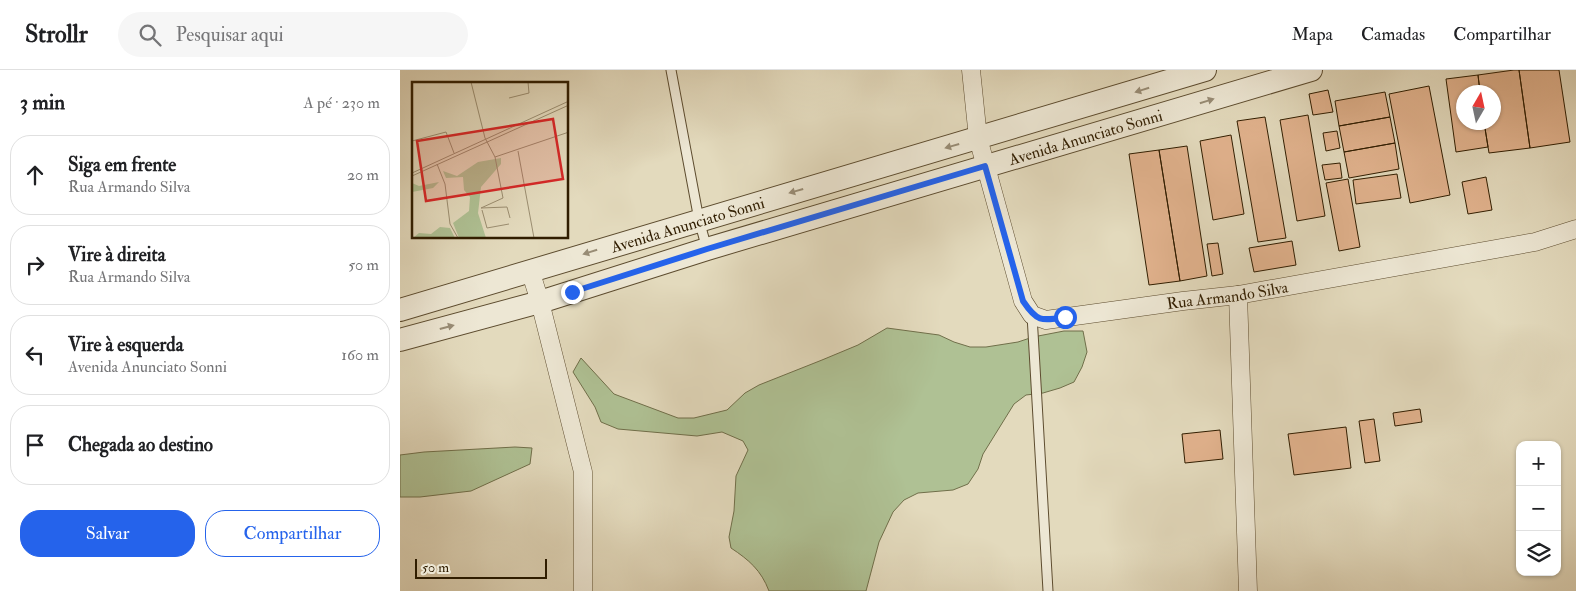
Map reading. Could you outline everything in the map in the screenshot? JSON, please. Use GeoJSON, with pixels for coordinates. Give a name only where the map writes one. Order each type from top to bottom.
{"type":"FeatureCollection","features":[{"type":"Feature","properties":{"kind":"street"},"geometry":{"type":"LineString","coordinates":[[971,70],[978,138],[1023,301],[1032,315]]}},
{"type":"Feature","properties":{"kind":"street","name":"Avenida Anunciato Sonni"},"geometry":{"type":"LineString","coordinates":[[400,310],[1205,70]]}},
{"type":"Feature","properties":{"kind":"street","name":"Avenida Anunciato Sonni"},"geometry":{"type":"LineString","coordinates":[[400,340],[540,302],[707,249],[1311,70]]}},
{"type":"Feature","properties":{"kind":"street"},"geometry":{"type":"LineString","coordinates":[[1167,82],[1178,110]]}},
{"type":"Feature","properties":{"kind":"street","name":"Rua Armando Silva"},"geometry":{"type":"LineString","coordinates":[[1032,315],[1046,320],[1238,295],[1535,242],[1576,229]]}},
{"type":"Feature","properties":{"kind":"street"},"geometry":{"type":"LineString","coordinates":[[530,270],[540,302],[583,472],[583,591]]}},
{"type":"Feature","properties":{"kind":"street"},"geometry":{"type":"LineString","coordinates":[[1238,295],[1248,591]]}},
{"type":"Feature","properties":{"kind":"lane"},"geometry":{"type":"LineString","coordinates":[[671,70],[699,220],[707,249]]}},
{"type":"Feature","properties":{"kind":"lane"},"geometry":{"type":"LineString","coordinates":[[1032,315],[1048,591]]}},
{"type":"Feature","properties":{"kind":"green space"},"geometry":{"type":"Polygon","coordinates":[[[887,328],[939,335],[970,347],[986,347],[1018,342],[1064,331],[1083,331],[1087,352],[1074,382],[1043,393],[1026,395],[1014,404],[983,454],[978,469],[968,484],[953,490],[918,493],[904,500],[893,512],[879,542],[866,591],[769,591],[754,566],[731,548],[729,537],[734,511],[736,476],[748,450],[743,441],[722,432],[697,436],[618,429],[601,422],[595,407],[573,372],[581,358],[614,394],[678,418],[694,418],[727,410],[745,393],[759,385],[858,345],[887,328]]]}},
{"type":"Feature","properties":{"kind":"green space"},"geometry":{"type":"Polygon","coordinates":[[[515,447],[532,448],[530,464],[471,491],[420,497],[400,497],[400,455],[515,447]]]}},
{"type":"Feature","properties":{"kind":"building"},"geometry":{"type":"Polygon","coordinates":[[[1519,70],[1530,148],[1489,153],[1485,130],[1501,130],[1501,85],[1479,85],[1478,75],[1519,70]]]}},
{"type":"Feature","properties":{"kind":"building"},"geometry":{"type":"Polygon","coordinates":[[[1519,70],[1559,70],[1570,142],[1530,148],[1519,70]]]}},
{"type":"Feature","properties":{"kind":"building"},"geometry":{"type":"Polygon","coordinates":[[[1478,75],[1479,85],[1456,85],[1456,130],[1485,130],[1488,147],[1456,152],[1446,79],[1478,75]]]}},
{"type":"Feature","properties":{"kind":"building"},"geometry":{"type":"Polygon","coordinates":[[[1429,86],[1450,195],[1410,203],[1389,94],[1429,86]]]}},
{"type":"Feature","properties":{"kind":"building"},"geometry":{"type":"Polygon","coordinates":[[[1328,90],[1333,112],[1313,115],[1309,94],[1328,90]]]}},
{"type":"Feature","properties":{"kind":"building"},"geometry":{"type":"Polygon","coordinates":[[[1385,92],[1390,117],[1339,126],[1335,101],[1385,92]]]}},
{"type":"Feature","properties":{"kind":"building"},"geometry":{"type":"Polygon","coordinates":[[[1308,115],[1325,216],[1297,221],[1280,120],[1308,115]]]}},
{"type":"Feature","properties":{"kind":"building"},"geometry":{"type":"Polygon","coordinates":[[[1265,117],[1286,238],[1258,242],[1237,121],[1265,117]]]}},
{"type":"Feature","properties":{"kind":"building"},"geometry":{"type":"Polygon","coordinates":[[[1390,117],[1395,143],[1344,152],[1339,126],[1390,117]]]}},
{"type":"Feature","properties":{"kind":"building"},"geometry":{"type":"Polygon","coordinates":[[[1337,131],[1340,148],[1326,151],[1323,133],[1337,131]]]}},
{"type":"Feature","properties":{"kind":"building"},"geometry":{"type":"Polygon","coordinates":[[[1231,135],[1244,214],[1213,220],[1200,141],[1231,135]]]}},
{"type":"Feature","properties":{"kind":"building"},"geometry":{"type":"Polygon","coordinates":[[[1395,143],[1399,169],[1349,178],[1344,152],[1395,143]]]}},
{"type":"Feature","properties":{"kind":"building"},"geometry":{"type":"Polygon","coordinates":[[[1187,146],[1207,276],[1180,281],[1159,150],[1187,146]]]}},
{"type":"Feature","properties":{"kind":"building"},"geometry":{"type":"Polygon","coordinates":[[[1159,150],[1180,281],[1149,285],[1129,154],[1159,150]]]}},
{"type":"Feature","properties":{"kind":"building"},"geometry":{"type":"Polygon","coordinates":[[[1340,163],[1342,178],[1325,180],[1322,165],[1340,163]]]}},
{"type":"Feature","properties":{"kind":"building"},"geometry":{"type":"Polygon","coordinates":[[[1397,174],[1401,198],[1356,204],[1353,180],[1397,174]]]}},
{"type":"Feature","properties":{"kind":"building"},"geometry":{"type":"Polygon","coordinates":[[[1486,177],[1492,210],[1468,214],[1462,182],[1486,177]]]}},
{"type":"Feature","properties":{"kind":"building"},"geometry":{"type":"Polygon","coordinates":[[[1348,179],[1360,247],[1339,251],[1326,183],[1348,179]]]}},
{"type":"Feature","properties":{"kind":"building"},"geometry":{"type":"Polygon","coordinates":[[[1292,241],[1296,265],[1254,272],[1249,248],[1292,241]]]}},
{"type":"Feature","properties":{"kind":"building"},"geometry":{"type":"Polygon","coordinates":[[[1218,243],[1223,274],[1212,276],[1207,244],[1218,243]]]}},
{"type":"Feature","properties":{"kind":"building"},"geometry":{"type":"Polygon","coordinates":[[[1420,409],[1422,422],[1395,426],[1393,413],[1420,409]]]}},
{"type":"Feature","properties":{"kind":"building"},"geometry":{"type":"Polygon","coordinates":[[[1374,419],[1380,461],[1365,463],[1359,421],[1374,419]]]}},
{"type":"Feature","properties":{"kind":"building"},"geometry":{"type":"Polygon","coordinates":[[[1346,427],[1351,468],[1294,475],[1288,434],[1346,427]]]}},
{"type":"Feature","properties":{"kind":"building"},"geometry":{"type":"Polygon","coordinates":[[[1220,430],[1223,459],[1185,463],[1182,434],[1220,430]]]}},
{"type":"Feature","properties":{"kind":"route"},"geometry":{"type":"LineString","coordinates":[[572,292],[707,249],[985,166],[1023,301],[1032,315],[1046,320],[1065,317]]}}]}
